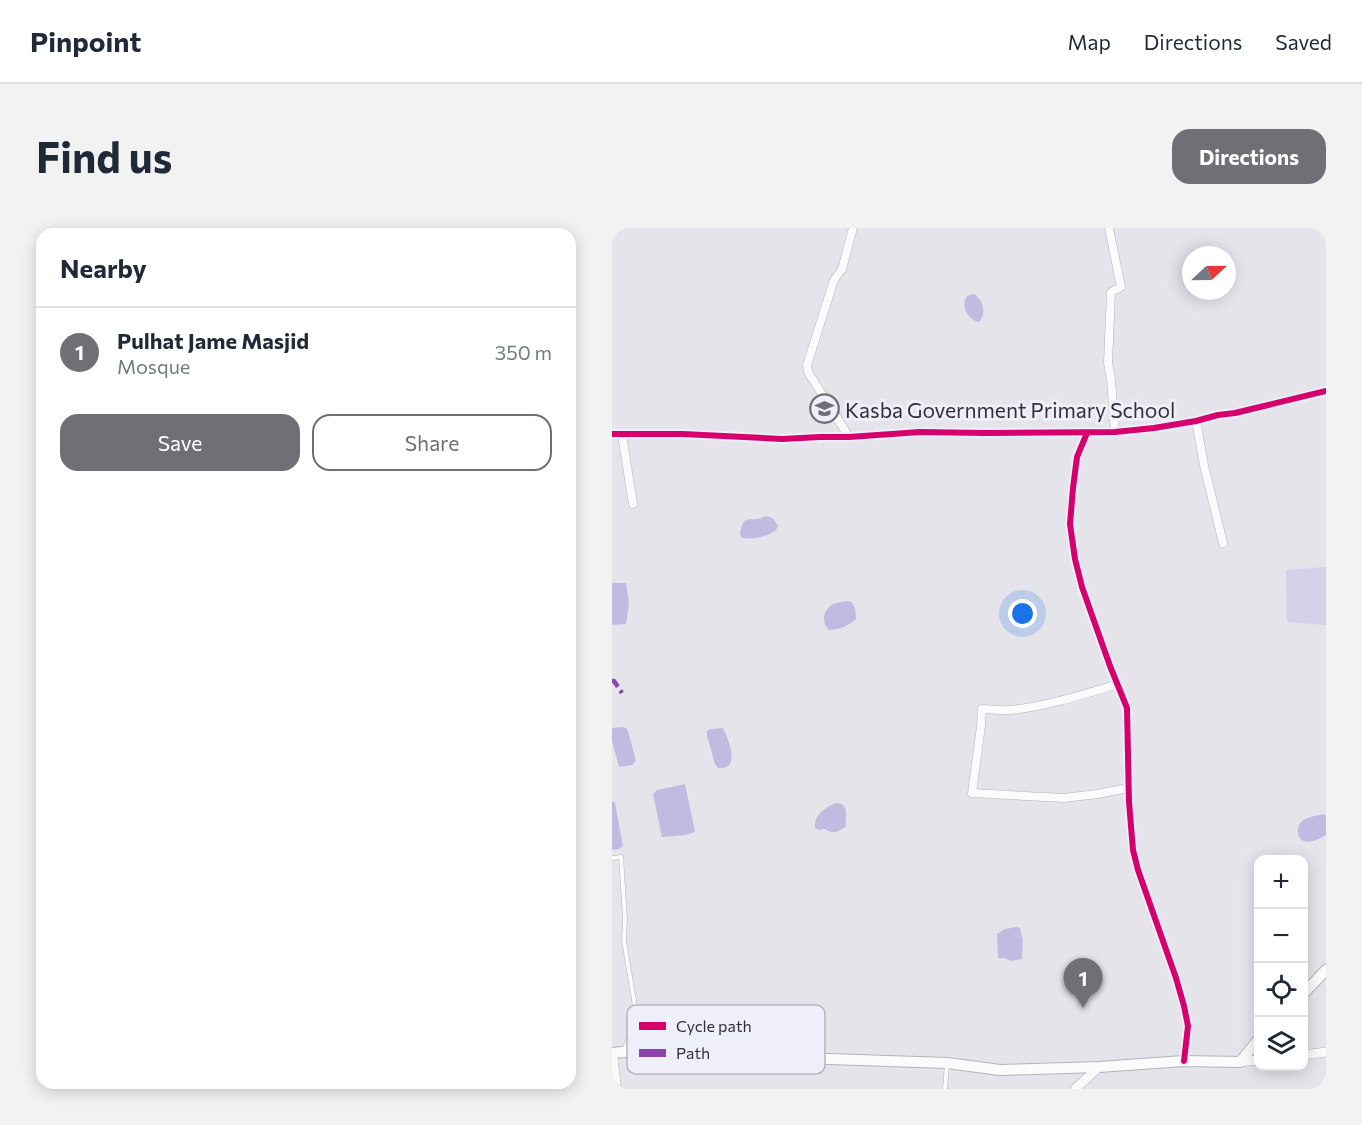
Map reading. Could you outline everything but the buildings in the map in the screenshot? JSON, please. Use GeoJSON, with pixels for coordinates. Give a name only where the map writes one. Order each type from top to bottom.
{"type":"FeatureCollection","features":[{"type":"Feature","properties":{"kind":"main road"},"geometry":{"type":"LineString","coordinates":[[1308,989],[1326,970]]}},
{"type":"Feature","properties":{"kind":"main road"},"geometry":{"type":"LineString","coordinates":[[825,1059],[947,1063],[1000,1070],[1099,1067],[1184,1061],[1240,1062],[1254,1045]]}},
{"type":"Feature","properties":{"kind":"street"},"geometry":{"type":"LineString","coordinates":[[849,437],[808,372],[807,365],[834,280],[842,269],[853,228]]}},
{"type":"Feature","properties":{"kind":"street"},"geometry":{"type":"LineString","coordinates":[[1109,228],[1121,286],[1111,292],[1108,363],[1115,432]]}},
{"type":"Feature","properties":{"kind":"street"},"geometry":{"type":"LineString","coordinates":[[612,434],[683,434],[782,440],[920,432],[1115,432],[1196,421],[1326,391]]}},
{"type":"Feature","properties":{"kind":"street"},"geometry":{"type":"LineString","coordinates":[[1196,421],[1223,543]]}},
{"type":"Feature","properties":{"kind":"street"},"geometry":{"type":"LineString","coordinates":[[1087,433],[1077,457],[1073,488],[1070,524],[1075,559],[1082,587],[1127,708],[1128,788],[1133,850],[1184,1006],[1188,1026],[1184,1061]]}},
{"type":"Feature","properties":{"kind":"street"},"geometry":{"type":"LineString","coordinates":[[622,435],[633,504]]}},
{"type":"Feature","properties":{"kind":"street"},"geometry":{"type":"LineString","coordinates":[[1118,684],[1037,705],[1009,710],[982,709],[972,793],[1064,798],[1128,788]]}},
{"type":"Feature","properties":{"kind":"street"},"geometry":{"type":"LineString","coordinates":[[616,1052],[617,1089]]}},
{"type":"Feature","properties":{"kind":"street"},"geometry":{"type":"LineString","coordinates":[[1308,1054],[1326,1052]]}},
{"type":"Feature","properties":{"kind":"street"},"geometry":{"type":"LineString","coordinates":[[1240,1062],[1254,1060]]}},
{"type":"Feature","properties":{"kind":"street"},"geometry":{"type":"LineString","coordinates":[[1075,1089],[1099,1067]]}},
{"type":"Feature","properties":{"kind":"lane"},"geometry":{"type":"LineString","coordinates":[[612,858],[621,857],[625,918],[624,941],[635,1005]]}},
{"type":"Feature","properties":{"kind":"lane"},"geometry":{"type":"LineString","coordinates":[[616,1052],[627,1034]]}},
{"type":"Feature","properties":{"kind":"lane"},"geometry":{"type":"LineString","coordinates":[[945,1089],[947,1063]]}},
{"type":"Feature","properties":{"kind":"shaded area"},"geometry":{"type":"Polygon","coordinates":[[[974,294],[983,307],[983,315],[979,322],[969,316],[964,304],[967,296],[974,294]]]}},
{"type":"Feature","properties":{"kind":"shaded area"},"geometry":{"type":"Polygon","coordinates":[[[766,516],[775,521],[778,526],[776,530],[760,537],[742,538],[740,534],[746,520],[766,516]]]}},
{"type":"Feature","properties":{"kind":"shaded area"},"geometry":{"type":"Polygon","coordinates":[[[1326,567],[1326,625],[1287,622],[1286,570],[1326,567]]]}},
{"type":"Feature","properties":{"kind":"shaded area"},"geometry":{"type":"Polygon","coordinates":[[[612,583],[626,583],[629,603],[626,624],[612,625],[612,583]]]}},
{"type":"Feature","properties":{"kind":"shaded area"},"geometry":{"type":"Polygon","coordinates":[[[852,602],[855,608],[856,619],[843,627],[829,630],[824,620],[827,609],[833,604],[852,602]]]}},
{"type":"Feature","properties":{"kind":"shaded area"},"geometry":{"type":"Polygon","coordinates":[[[622,727],[628,731],[636,761],[632,765],[619,767],[612,741],[612,728],[622,727]]]}},
{"type":"Feature","properties":{"kind":"shaded area"},"geometry":{"type":"Polygon","coordinates":[[[723,728],[732,758],[727,767],[718,768],[707,731],[723,728]]]}},
{"type":"Feature","properties":{"kind":"shaded area"},"geometry":{"type":"Polygon","coordinates":[[[685,784],[695,832],[662,837],[653,794],[657,790],[685,784]]]}},
{"type":"Feature","properties":{"kind":"shaded area"},"geometry":{"type":"Polygon","coordinates":[[[612,801],[615,803],[623,846],[612,850],[612,801]]]}},
{"type":"Feature","properties":{"kind":"shaded area"},"geometry":{"type":"Polygon","coordinates":[[[835,803],[845,807],[846,826],[835,832],[815,828],[818,816],[835,803]]]}},
{"type":"Feature","properties":{"kind":"shaded area"},"geometry":{"type":"Polygon","coordinates":[[[1326,815],[1326,835],[1306,842],[1299,838],[1298,827],[1302,821],[1326,815]]]}},
{"type":"Feature","properties":{"kind":"shaded area"},"geometry":{"type":"Polygon","coordinates":[[[1020,928],[1023,940],[1022,959],[1011,961],[998,958],[997,934],[1005,929],[1020,928]]]}},
{"type":"Feature","properties":{"kind":"marked path"},"geometry":{"type":"LineString","coordinates":[[612,681],[622,693]]}},
{"type":"Feature","properties":{"kind":"cycle path"},"geometry":{"type":"LineString","coordinates":[[612,434],[683,434],[782,439],[920,432],[1115,432],[1196,421],[1326,391]]}},
{"type":"Feature","properties":{"kind":"cycle path"},"geometry":{"type":"LineString","coordinates":[[1087,433],[1077,457],[1073,488],[1070,524],[1075,559],[1082,587],[1127,708],[1129,802],[1133,850],[1184,1006],[1188,1026],[1184,1061]]}},
{"type":"Feature","properties":{"kind":"place","name":"Kasba Government Primary School"},"geometry":{"type":"Point","coordinates":[824,409]}},
{"type":"Feature","properties":{"kind":"place","name":"Pulhat Jame Masjid"},"geometry":{"type":"Point","coordinates":[1083,1008]}}]}
